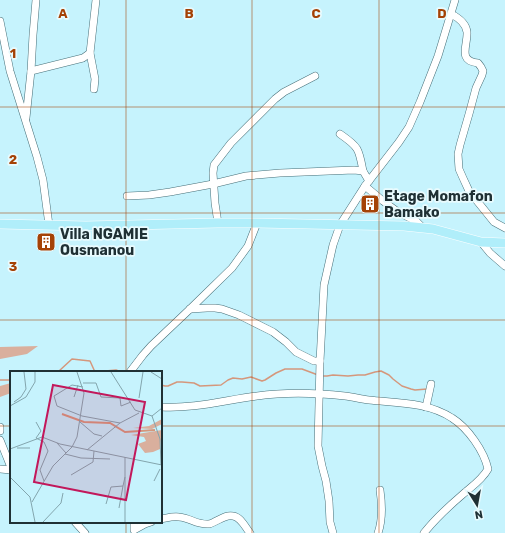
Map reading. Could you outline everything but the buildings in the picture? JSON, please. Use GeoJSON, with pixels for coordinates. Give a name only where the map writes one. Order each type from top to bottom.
{"type":"FeatureCollection","features":[{"type":"Feature","properties":{"kind":"main road"},"geometry":{"type":"LineString","coordinates":[[0,224],[93,226],[257,223],[423,228],[481,242],[505,243]]}},
{"type":"Feature","properties":{"kind":"street"},"geometry":{"type":"LineString","coordinates":[[26,120],[36,0]]}},
{"type":"Feature","properties":{"kind":"street"},"geometry":{"type":"LineString","coordinates":[[94,89],[90,53],[96,0]]}},
{"type":"Feature","properties":{"kind":"street"},"geometry":{"type":"LineString","coordinates":[[333,533],[330,522],[326,481],[318,446],[324,281],[333,245],[340,225],[367,183],[400,142],[409,127],[438,56],[455,0]]}},
{"type":"Feature","properties":{"kind":"street"},"geometry":{"type":"LineString","coordinates":[[451,14],[461,20],[465,26],[467,32],[465,51],[468,60],[478,63],[482,71],[458,154],[459,168],[469,191],[494,222],[505,228]]}},
{"type":"Feature","properties":{"kind":"street"},"geometry":{"type":"LineString","coordinates":[[0,21],[10,70],[43,180],[49,225]]}},
{"type":"Feature","properties":{"kind":"street"},"geometry":{"type":"LineString","coordinates":[[31,71],[83,58],[90,53]]}},
{"type":"Feature","properties":{"kind":"street"},"geometry":{"type":"LineString","coordinates":[[218,223],[212,173],[214,165],[231,143],[275,99],[284,92],[315,76]]}},
{"type":"Feature","properties":{"kind":"street"},"geometry":{"type":"LineString","coordinates":[[340,134],[351,141],[358,150],[367,183],[383,201],[398,212],[416,221],[423,228]]}},
{"type":"Feature","properties":{"kind":"street"},"geometry":{"type":"LineString","coordinates":[[127,196],[170,192],[260,175],[354,170],[363,171]]}},
{"type":"Feature","properties":{"kind":"street"},"geometry":{"type":"LineString","coordinates":[[131,371],[151,346],[232,268],[248,246],[257,223]]}},
{"type":"Feature","properties":{"kind":"street"},"geometry":{"type":"LineString","coordinates":[[481,242],[490,253],[505,266]]}},
{"type":"Feature","properties":{"kind":"street"},"geometry":{"type":"LineString","coordinates":[[190,309],[216,308],[239,315],[273,332],[296,352],[314,361],[320,362]]}},
{"type":"Feature","properties":{"kind":"street"},"geometry":{"type":"LineString","coordinates":[[426,407],[431,384]]}},
{"type":"Feature","properties":{"kind":"street"},"geometry":{"type":"LineString","coordinates":[[162,407],[190,407],[258,396],[320,394],[414,404],[445,414],[461,424],[477,444],[486,460],[488,469],[477,483],[432,523],[424,533]]}},
{"type":"Feature","properties":{"kind":"street"},"geometry":{"type":"LineString","coordinates":[[0,440],[10,465]]}},
{"type":"Feature","properties":{"kind":"street"},"geometry":{"type":"LineString","coordinates":[[0,469],[10,470]]}},
{"type":"Feature","properties":{"kind":"street"},"geometry":{"type":"LineString","coordinates":[[378,533],[382,516],[380,490]]}},
{"type":"Feature","properties":{"kind":"street"},"geometry":{"type":"LineString","coordinates":[[162,519],[179,516],[193,522],[205,524],[215,522],[227,516],[233,516],[240,519],[250,533]]}},
{"type":"Feature","properties":{"kind":"street"},"geometry":{"type":"LineString","coordinates":[[77,523],[85,533]]}},
{"type":"Feature","properties":{"kind":"street"},"geometry":{"type":"LineString","coordinates":[[134,523],[134,530],[148,523]]}},
{"type":"Feature","properties":{"kind":"shaded area"},"geometry":{"type":"Polygon","coordinates":[[[38,346],[27,354],[0,359],[0,347],[38,346]]]}},
{"type":"Feature","properties":{"kind":"shaded area"},"geometry":{"type":"Polygon","coordinates":[[[10,383],[10,393],[0,397],[0,386],[10,383]]]}},
{"type":"Feature","properties":{"kind":"waterway"},"geometry":{"type":"LineString","coordinates":[[59,371],[72,359],[90,361],[95,371]]}},
{"type":"Feature","properties":{"kind":"waterway"},"geometry":{"type":"LineString","coordinates":[[162,385],[168,386],[177,382],[194,383],[200,386],[221,385],[233,378],[242,379],[251,377],[262,381],[285,369],[302,369],[318,375]]}},
{"type":"Feature","properties":{"kind":"waterway"},"geometry":{"type":"LineString","coordinates":[[106,371],[118,371]]}},
{"type":"Feature","properties":{"kind":"waterway"},"geometry":{"type":"LineString","coordinates":[[321,376],[365,375],[381,371],[389,375],[402,386],[415,390],[427,389]]}},
{"type":"Feature","properties":{"kind":"waterway"},"geometry":{"type":"LineString","coordinates":[[0,380],[10,380]]}},
{"type":"Feature","properties":{"kind":"place","name":"Etage Momafon Bamako"},"geometry":{"type":"Point","coordinates":[370,204]}},
{"type":"Feature","properties":{"kind":"place","name":"Villa NGAMIE Ousmanou"},"geometry":{"type":"Point","coordinates":[46,242]}}]}
